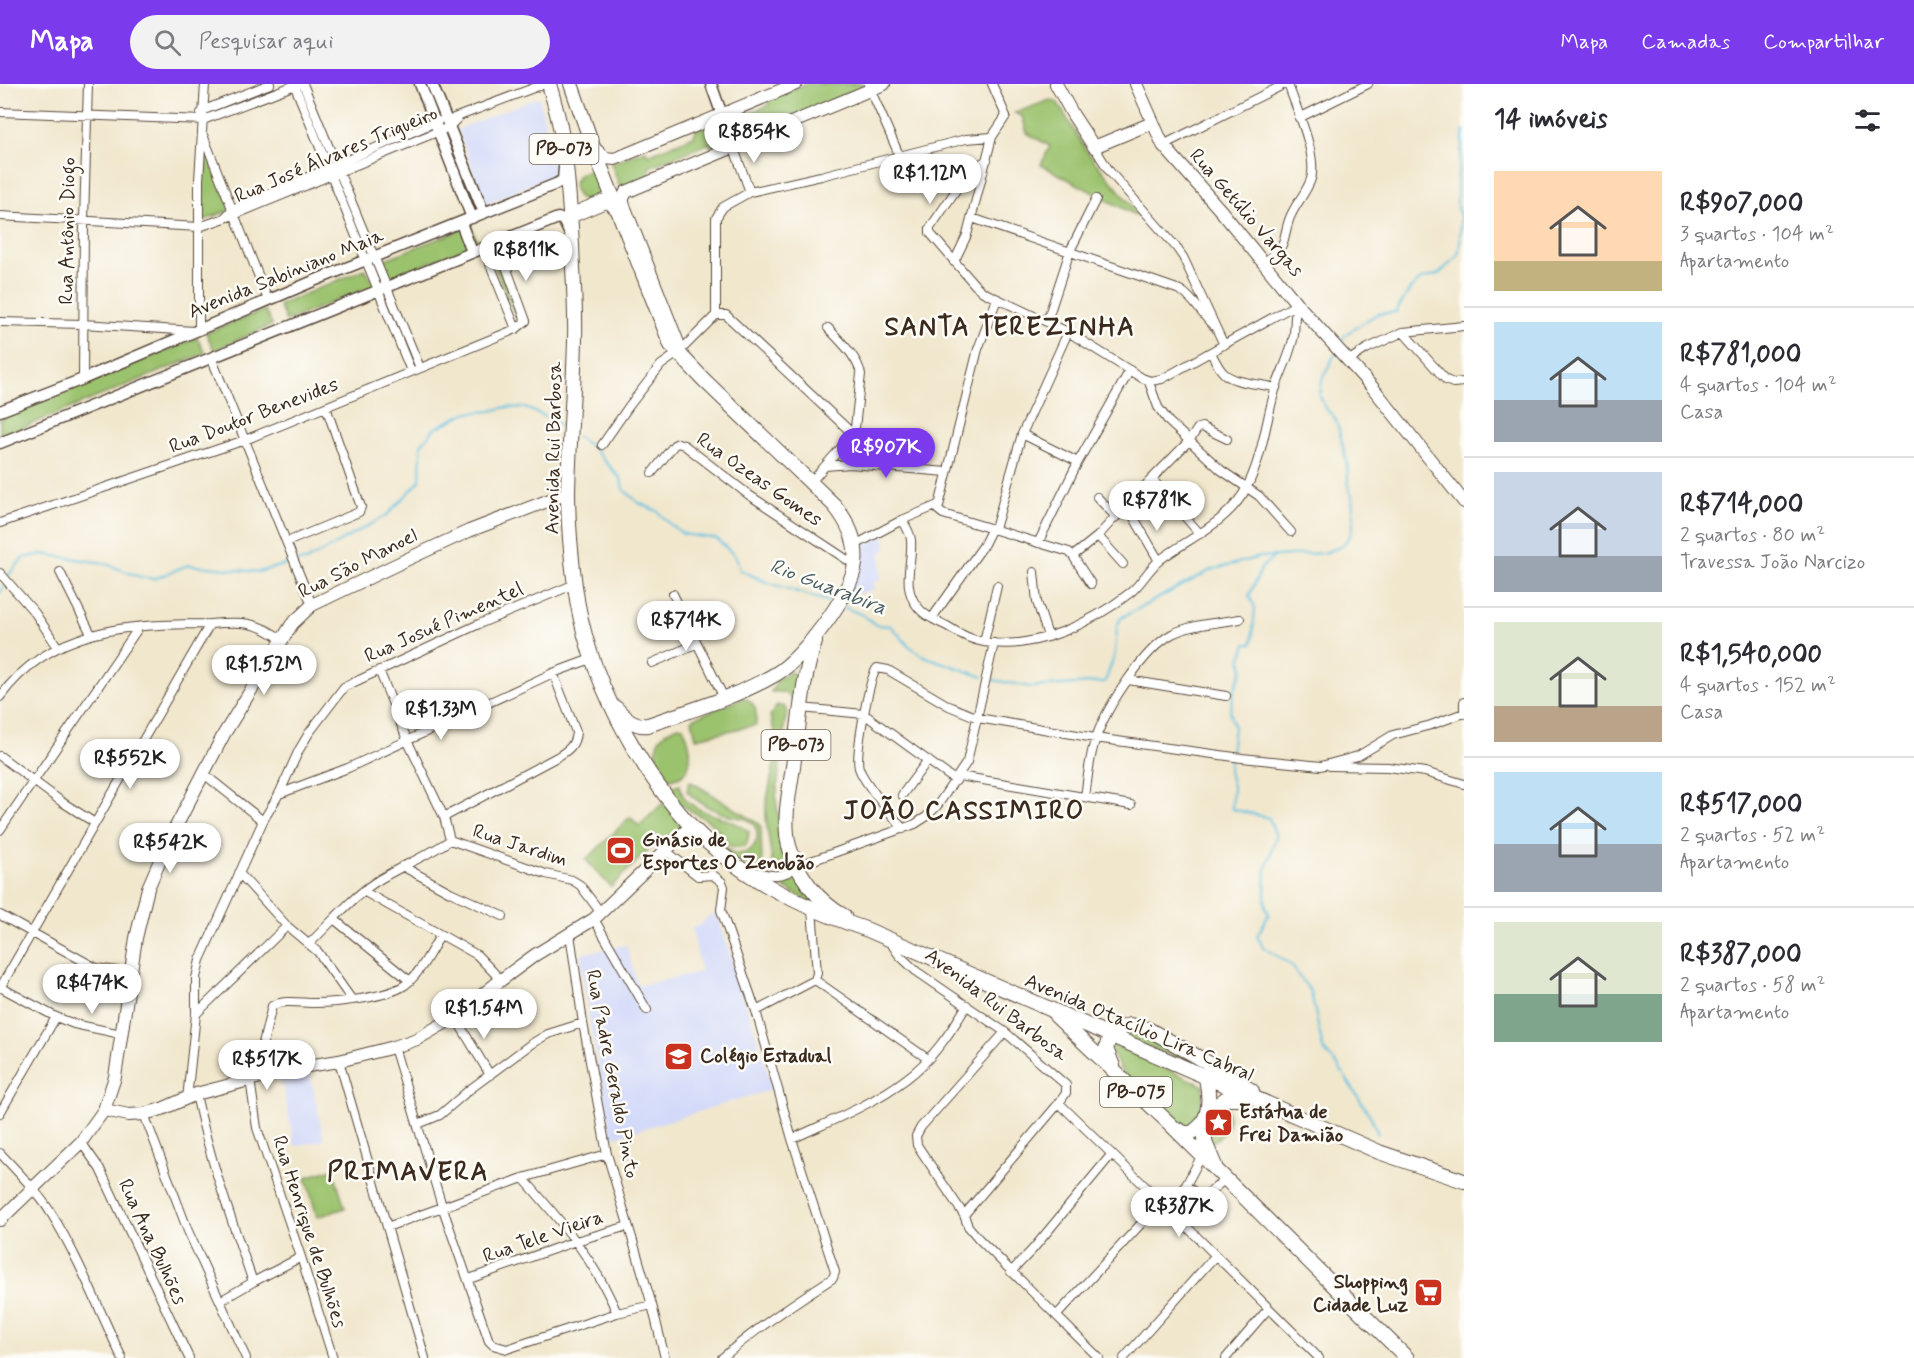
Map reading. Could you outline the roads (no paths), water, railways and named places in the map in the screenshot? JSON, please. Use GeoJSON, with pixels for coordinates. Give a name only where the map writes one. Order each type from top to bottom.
{"type":"FeatureCollection","features":[{"type":"Feature","properties":{"kind":"main road"},"geometry":{"type":"LineString","coordinates":[[550,84],[556,88],[568,84]]}},
{"type":"Feature","properties":{"kind":"main road","name":"PB-073"},"geometry":{"type":"LineString","coordinates":[[550,84],[562,136],[570,216]]}},
{"type":"Feature","properties":{"kind":"main road","name":"PB-073"},"geometry":{"type":"LineString","coordinates":[[568,84],[617,209]]}},
{"type":"Feature","properties":{"kind":"main road"},"geometry":{"type":"LineString","coordinates":[[593,147],[605,158],[615,159],[796,84]]}},
{"type":"Feature","properties":{"kind":"main road"},"geometry":{"type":"LineString","coordinates":[[678,353],[678,343],[623,203],[623,196],[628,190],[869,87],[884,84]]}},
{"type":"Feature","properties":{"kind":"main road"},"geometry":{"type":"LineString","coordinates":[[1056,84],[1094,147],[1152,123]]}},
{"type":"Feature","properties":{"kind":"main road","name":"Rua Getúlio Vargas"},"geometry":{"type":"LineString","coordinates":[[1136,84],[1163,146],[1404,425],[1464,502]]}},
{"type":"Feature","properties":{"kind":"main road"},"geometry":{"type":"LineString","coordinates":[[570,216],[605,201],[617,209],[671,345],[678,353]]}},
{"type":"Feature","properties":{"kind":"main road","name":"Avenida Rui Barbosa"},"geometry":{"type":"LineString","coordinates":[[570,216],[575,337],[573,423],[568,493],[575,584],[591,659],[609,700],[646,770],[690,827],[738,867],[776,892],[812,909]]}},
{"type":"Feature","properties":{"kind":"main road","name":"PB-073"},"geometry":{"type":"LineString","coordinates":[[678,353],[841,514],[851,531],[855,545],[855,565],[812,651],[806,674],[788,803],[789,846],[797,866]]}},
{"type":"Feature","properties":{"kind":"main road","name":"Rua São Manoel"},"geometry":{"type":"LineString","coordinates":[[0,1220],[81,1142],[104,1110],[115,1077],[136,938],[148,888],[168,842],[204,774],[245,699],[292,624],[312,606],[469,531],[568,493]]}},
{"type":"Feature","properties":{"kind":"main road"},"geometry":{"type":"LineString","coordinates":[[609,700],[627,719],[642,726],[724,698],[776,674],[790,663],[826,621]]}},
{"type":"Feature","properties":{"kind":"main road"},"geometry":{"type":"LineString","coordinates":[[790,663],[806,674]]}},
{"type":"Feature","properties":{"kind":"main road"},"geometry":{"type":"LineString","coordinates":[[104,1110],[129,1115],[144,1114],[192,1096],[254,1078],[339,1061],[417,1039],[455,1017],[501,980],[597,916],[690,827]]}},
{"type":"Feature","properties":{"kind":"main road","name":"Avenida Otacílio Lira Cabral"},"geometry":{"type":"LineString","coordinates":[[797,866],[810,886],[826,903],[839,914],[868,930]]}},
{"type":"Feature","properties":{"kind":"main road","name":"Avenida Otacílio Lira Cabral"},"geometry":{"type":"LineString","coordinates":[[812,909],[868,930],[1380,1152],[1464,1181]]}},
{"type":"Feature","properties":{"kind":"main road","name":"PB-075"},"geometry":{"type":"LineString","coordinates":[[1050,1010],[1407,1358]]}},
{"type":"Feature","properties":{"kind":"main road"},"geometry":{"type":"LineString","coordinates":[[1118,1075],[1106,1049],[1110,1035],[1115,1030],[1130,1025],[1148,1029],[1221,1070],[1273,1107]]}},
{"type":"Feature","properties":{"kind":"main road"},"geometry":{"type":"LineString","coordinates":[[1206,1078],[1208,1095],[1204,1142],[1222,1178]]}},
{"type":"Feature","properties":{"kind":"main road"},"geometry":{"type":"LineString","coordinates":[[1169,1124],[1180,1131],[1191,1133],[1200,1127],[1206,1114],[1222,1100],[1232,1098],[1273,1107]]}},
{"type":"Feature","properties":{"kind":"street","name":"Rua Antônio Diogo"},"geometry":{"type":"LineString","coordinates":[[83,379],[88,84]]}},
{"type":"Feature","properties":{"kind":"street"},"geometry":{"type":"LineString","coordinates":[[205,84],[204,110],[199,120],[202,132],[268,300]]}},
{"type":"Feature","properties":{"kind":"street"},"geometry":{"type":"LineString","coordinates":[[204,110],[270,84]]}},
{"type":"Feature","properties":{"kind":"street"},"geometry":{"type":"LineString","coordinates":[[0,112],[199,120],[297,84],[415,369]]}},
{"type":"Feature","properties":{"kind":"street"},"geometry":{"type":"LineString","coordinates":[[420,84],[484,213]]}},
{"type":"Feature","properties":{"kind":"street"},"geometry":{"type":"LineString","coordinates":[[432,84],[442,125],[472,218]]}},
{"type":"Feature","properties":{"kind":"street","name":"Rua José Álvares Trigueiro"},"geometry":{"type":"LineString","coordinates":[[199,227],[544,84]]}},
{"type":"Feature","properties":{"kind":"street"},"geometry":{"type":"LineString","coordinates":[[711,84],[750,192]]}},
{"type":"Feature","properties":{"kind":"street"},"geometry":{"type":"LineString","coordinates":[[954,262],[964,243],[972,218],[992,137],[1006,116],[992,84]]}},
{"type":"Feature","properties":{"kind":"street"},"geometry":{"type":"LineString","coordinates":[[1163,146],[1287,84],[1310,153],[1312,174],[1289,220],[1283,246],[1264,262]]}},
{"type":"Feature","properties":{"kind":"street"},"geometry":{"type":"LineString","coordinates":[[1299,118],[1368,84]]}},
{"type":"Feature","properties":{"kind":"street"},"geometry":{"type":"LineString","coordinates":[[869,87],[900,157]]}},
{"type":"Feature","properties":{"kind":"street"},"geometry":{"type":"LineString","coordinates":[[0,322],[197,330],[202,132]]}},
{"type":"Feature","properties":{"kind":"street"},"geometry":{"type":"LineString","coordinates":[[716,315],[716,218],[723,207],[750,192],[966,139],[992,137]]}},
{"type":"Feature","properties":{"kind":"street"},"geometry":{"type":"LineString","coordinates":[[1094,147],[1110,171],[1176,247],[1224,345]]}},
{"type":"Feature","properties":{"kind":"street","name":"Avenida Sabiniano Maia"},"geometry":{"type":"LineString","coordinates":[[0,411],[83,379],[369,259],[519,201],[563,180],[564,156]]}},
{"type":"Feature","properties":{"kind":"street"},"geometry":{"type":"LineString","coordinates":[[987,160],[969,171],[930,228],[930,232],[954,262],[988,296],[1068,332],[1150,381],[1162,379],[1298,304]]}},
{"type":"Feature","properties":{"kind":"street"},"geometry":{"type":"LineString","coordinates":[[1047,321],[1071,251],[1096,199]]}},
{"type":"Feature","properties":{"kind":"street"},"geometry":{"type":"LineString","coordinates":[[0,216],[199,227]]}},
{"type":"Feature","properties":{"kind":"street"},"geometry":{"type":"LineString","coordinates":[[0,443],[558,218],[563,220],[571,235]]}},
{"type":"Feature","properties":{"kind":"street"},"geometry":{"type":"LineString","coordinates":[[972,218],[1180,290],[1215,327]]}},
{"type":"Feature","properties":{"kind":"street"},"geometry":{"type":"LineString","coordinates":[[461,223],[478,250],[516,329],[526,321],[497,242]]}},
{"type":"Feature","properties":{"kind":"street"},"geometry":{"type":"LineString","coordinates":[[938,508],[978,349],[997,299]]}},
{"type":"Feature","properties":{"kind":"street"},"geometry":{"type":"LineString","coordinates":[[902,520],[911,541],[908,569],[911,596],[917,607],[932,618],[960,634],[994,643],[1010,643],[1048,636],[1070,629],[1114,604],[1139,585],[1159,561],[1224,516],[1247,487],[1294,334],[1294,316],[1298,304]]}},
{"type":"Feature","properties":{"kind":"street"},"geometry":{"type":"LineString","coordinates":[[602,445],[661,365],[678,353],[716,315],[721,313],[726,315],[853,434]]}},
{"type":"Feature","properties":{"kind":"street"},"geometry":{"type":"LineString","coordinates":[[1346,359],[1403,332],[1464,326]]}},
{"type":"Feature","properties":{"kind":"street"},"geometry":{"type":"LineString","coordinates":[[828,328],[859,366],[861,374],[850,464]]}},
{"type":"Feature","properties":{"kind":"street","name":"Rua Doutor Benevides"},"geometry":{"type":"LineString","coordinates":[[0,523],[245,440],[516,329]]}},
{"type":"Feature","properties":{"kind":"street"},"geometry":{"type":"LineString","coordinates":[[932,618],[993,528],[1022,434],[1068,332]]}},
{"type":"Feature","properties":{"kind":"street"},"geometry":{"type":"LineString","coordinates":[[1403,332],[1446,380],[1456,383],[1464,382]]}},
{"type":"Feature","properties":{"kind":"street"},"geometry":{"type":"LineString","coordinates":[[1211,353],[1220,370],[1227,376],[1276,388]]}},
{"type":"Feature","properties":{"kind":"street"},"geometry":{"type":"LineString","coordinates":[[211,357],[312,606]]}},
{"type":"Feature","properties":{"kind":"street"},"geometry":{"type":"LineString","coordinates":[[1038,543],[1078,462],[1130,370]]}},
{"type":"Feature","properties":{"kind":"street"},"geometry":{"type":"LineString","coordinates":[[1150,381],[1158,407],[1168,422],[1221,470],[1259,496],[1291,532]]}},
{"type":"Feature","properties":{"kind":"street"},"geometry":{"type":"LineString","coordinates":[[287,542],[359,512],[360,503],[326,407]]}},
{"type":"Feature","properties":{"kind":"street"},"geometry":{"type":"LineString","coordinates":[[1073,556],[1098,536],[1189,441],[1198,428],[1202,426],[1227,439]]}},
{"type":"Feature","properties":{"kind":"street"},"geometry":{"type":"LineString","coordinates":[[811,482],[853,434]]}},
{"type":"Feature","properties":{"kind":"street"},"geometry":{"type":"LineString","coordinates":[[1022,434],[1078,462]]}},
{"type":"Feature","properties":{"kind":"street","name":"Rua Ozeas Gomes"},"geometry":{"type":"LineString","coordinates":[[652,472],[674,445],[678,443],[684,445],[749,495],[855,565]]}},
{"type":"Feature","properties":{"kind":"street"},"geometry":{"type":"LineString","coordinates":[[825,466],[850,464],[947,472]]}},
{"type":"Feature","properties":{"kind":"street"},"geometry":{"type":"LineString","coordinates":[[1152,479],[1200,534]]}},
{"type":"Feature","properties":{"kind":"street"},"geometry":{"type":"LineString","coordinates":[[1097,497],[1116,517]]}},
{"type":"Feature","properties":{"kind":"street"},"geometry":{"type":"LineString","coordinates":[[938,508],[943,514],[1063,549],[1073,556],[1091,584]]}},
{"type":"Feature","properties":{"kind":"street"},"geometry":{"type":"LineString","coordinates":[[855,545],[902,520],[938,508]]}},
{"type":"Feature","properties":{"kind":"street"},"geometry":{"type":"LineString","coordinates":[[1133,516],[1159,561]]}},
{"type":"Feature","properties":{"kind":"street"},"geometry":{"type":"LineString","coordinates":[[1098,536],[1123,564]]}},
{"type":"Feature","properties":{"kind":"street"},"geometry":{"type":"LineString","coordinates":[[60,572],[91,634]]}},
{"type":"Feature","properties":{"kind":"street"},"geometry":{"type":"LineString","coordinates":[[1034,572],[1037,602],[1048,636]]}},
{"type":"Feature","properties":{"kind":"street"},"geometry":{"type":"LineString","coordinates":[[0,573],[35,613],[57,646]]}},
{"type":"Feature","properties":{"kind":"street","name":"Rua Josué Pimentel"},"geometry":{"type":"LineString","coordinates":[[253,1281],[212,1163],[192,1096],[196,978],[200,960],[262,821],[279,794],[299,750],[344,687],[575,584]]}},
{"type":"Feature","properties":{"kind":"street"},"geometry":{"type":"LineString","coordinates":[[984,642],[997,586]]}},
{"type":"Feature","properties":{"kind":"street"},"geometry":{"type":"LineString","coordinates":[[673,594],[724,698]]}},
{"type":"Feature","properties":{"kind":"street"},"geometry":{"type":"LineString","coordinates":[[1085,797],[1095,738],[1128,680],[1149,651],[1172,634],[1195,627],[1240,619]]}},
{"type":"Feature","properties":{"kind":"street"},"geometry":{"type":"LineString","coordinates":[[0,697],[16,678],[57,646],[91,634],[139,627],[224,622],[256,624],[282,640]]}},
{"type":"Feature","properties":{"kind":"street"},"geometry":{"type":"LineString","coordinates":[[121,1034],[89,1028],[56,1017],[0,988],[210,624]]}},
{"type":"Feature","properties":{"kind":"street"},"geometry":{"type":"LineString","coordinates":[[0,830],[32,780],[139,627]]}},
{"type":"Feature","properties":{"kind":"street"},"geometry":{"type":"LineString","coordinates":[[738,867],[784,875],[797,866],[903,829],[926,818],[938,806],[967,762],[994,643]]}},
{"type":"Feature","properties":{"kind":"street"},"geometry":{"type":"LineString","coordinates":[[652,663],[696,644]]}},
{"type":"Feature","properties":{"kind":"street"},"geometry":{"type":"LineString","coordinates":[[279,794],[348,768],[553,673],[591,659]]}},
{"type":"Feature","properties":{"kind":"street"},"geometry":{"type":"LineString","coordinates":[[903,829],[860,770],[858,760],[864,714],[874,671],[877,668],[888,670],[949,706],[978,718],[1095,738],[1221,754],[1321,766],[1388,767],[1425,772],[1464,784]]}},
{"type":"Feature","properties":{"kind":"street"},"geometry":{"type":"LineString","coordinates":[[310,943],[363,891],[402,866],[450,840],[444,817],[408,742],[379,670]]}},
{"type":"Feature","properties":{"kind":"street"},"geometry":{"type":"LineString","coordinates":[[444,817],[557,757],[575,742],[576,732],[553,673]]}},
{"type":"Feature","properties":{"kind":"street"},"geometry":{"type":"LineString","coordinates":[[1128,680],[1226,696]]}},
{"type":"Feature","properties":{"kind":"street"},"geometry":{"type":"LineString","coordinates":[[1321,766],[1358,756],[1392,735],[1464,714],[1464,702]]}},
{"type":"Feature","properties":{"kind":"street"},"geometry":{"type":"LineString","coordinates":[[801,708],[864,714],[957,778],[1131,805]]}},
{"type":"Feature","properties":{"kind":"street"},"geometry":{"type":"LineString","coordinates":[[0,756],[95,823]]}},
{"type":"Feature","properties":{"kind":"street"},"geometry":{"type":"LineString","coordinates":[[902,795],[928,760]]}},
{"type":"Feature","properties":{"kind":"street"},"geometry":{"type":"LineString","coordinates":[[204,774],[262,821]]}},
{"type":"Feature","properties":{"kind":"street","name":"Rua Jardim"},"geometry":{"type":"LineString","coordinates":[[450,840],[546,874],[572,880],[580,885],[647,1010]]}},
{"type":"Feature","properties":{"kind":"street"},"geometry":{"type":"LineString","coordinates":[[666,850],[698,876],[713,875],[722,882],[724,887],[721,910],[756,1011],[792,1139],[835,1275],[742,1341],[722,1358]]}},
{"type":"Feature","properties":{"kind":"street"},"geometry":{"type":"LineString","coordinates":[[402,866],[450,892],[503,916]]}},
{"type":"Feature","properties":{"kind":"street"},"geometry":{"type":"LineString","coordinates":[[239,873],[287,926],[310,943],[336,976],[351,1000],[404,986],[423,964],[440,936]]}},
{"type":"Feature","properties":{"kind":"street"},"geometry":{"type":"LineString","coordinates":[[363,891],[477,955],[501,980]]}},
{"type":"Feature","properties":{"kind":"street"},"geometry":{"type":"LineString","coordinates":[[756,1011],[815,980],[817,973],[812,909]]}},
{"type":"Feature","properties":{"kind":"street"},"geometry":{"type":"LineString","coordinates":[[0,915],[96,968],[131,973]]}},
{"type":"Feature","properties":{"kind":"street"},"geometry":{"type":"LineString","coordinates":[[334,920],[410,981]]}},
{"type":"Feature","properties":{"kind":"street"},"geometry":{"type":"LineString","coordinates":[[196,1014],[287,926]]}},
{"type":"Feature","properties":{"kind":"street","name":"Rua Padre Geraldo Pinto"},"geometry":{"type":"LineString","coordinates":[[570,934],[583,1023],[607,1154],[652,1305],[665,1358]]}},
{"type":"Feature","properties":{"kind":"street","name":"Avenida Rui Barbosa"},"geometry":{"type":"LineString","coordinates":[[889,939],[899,955],[916,971],[1005,1032],[1064,1082],[1066,1093],[1059,1103]]}},
{"type":"Feature","properties":{"kind":"street"},"geometry":{"type":"LineString","coordinates":[[815,980],[928,1059]]}},
{"type":"Feature","properties":{"kind":"street","name":"Rua Henrique de Bulhões"},"geometry":{"type":"LineString","coordinates":[[333,1358],[257,1128],[254,1078],[272,1006],[282,1002],[337,1003],[351,1000]]}},
{"type":"Feature","properties":{"kind":"street"},"geometry":{"type":"LineString","coordinates":[[792,1139],[880,1097],[907,1079],[928,1059],[958,1021],[967,1005]]}},
{"type":"Feature","properties":{"kind":"street"},"geometry":{"type":"LineString","coordinates":[[0,1113],[56,1017]]}},
{"type":"Feature","properties":{"kind":"street"},"geometry":{"type":"LineString","coordinates":[[455,1017],[490,1075]]}},
{"type":"Feature","properties":{"kind":"street"},"geometry":{"type":"LineString","coordinates":[[418,1124],[440,1115],[531,1044],[548,1034],[583,1023]]}},
{"type":"Feature","properties":{"kind":"street"},"geometry":{"type":"LineString","coordinates":[[1005,1032],[921,1127],[916,1136],[916,1145],[964,1215],[968,1226],[1011,1272],[1100,1358]]}},
{"type":"Feature","properties":{"kind":"street"},"geometry":{"type":"LineString","coordinates":[[394,1047],[442,1206],[489,1341],[500,1348],[507,1349],[617,1313],[652,1305]]}},
{"type":"Feature","properties":{"kind":"street"},"geometry":{"type":"LineString","coordinates":[[339,1061],[425,1358]]}},
{"type":"Feature","properties":{"kind":"street"},"geometry":{"type":"LineString","coordinates":[[964,1215],[1059,1103],[1319,1358]]}},
{"type":"Feature","properties":{"kind":"street"},"geometry":{"type":"LineString","coordinates":[[144,1114],[188,1231],[246,1358]]}},
{"type":"Feature","properties":{"kind":"street","name":"Rua Ana Bulhões"},"geometry":{"type":"LineString","coordinates":[[81,1142],[100,1169],[189,1358]]}},
{"type":"Feature","properties":{"kind":"street"},"geometry":{"type":"LineString","coordinates":[[0,1153],[33,1188],[64,1237],[122,1358]]}},
{"type":"Feature","properties":{"kind":"street"},"geometry":{"type":"LineString","coordinates":[[387,1227],[523,1178],[607,1154]]}},
{"type":"Feature","properties":{"kind":"street"},"geometry":{"type":"LineString","coordinates":[[1011,1272],[1053,1226],[1111,1155]]}},
{"type":"Feature","properties":{"kind":"street"},"geometry":{"type":"LineString","coordinates":[[1057,1316],[1164,1204],[1186,1185],[1201,1157]]}},
{"type":"Feature","properties":{"kind":"street"},"geometry":{"type":"LineString","coordinates":[[523,1178],[594,1266],[617,1313]]}},
{"type":"Feature","properties":{"kind":"street"},"geometry":{"type":"LineString","coordinates":[[1179,1219],[1222,1178]]}},
{"type":"Feature","properties":{"kind":"street"},"geometry":{"type":"LineString","coordinates":[[1186,1185],[1202,1199]]}},
{"type":"Feature","properties":{"kind":"street","name":"Rua Tele Vieira"},"geometry":{"type":"LineString","coordinates":[[469,1280],[576,1241],[628,1226]]}},
{"type":"Feature","properties":{"kind":"street"},"geometry":{"type":"LineString","coordinates":[[1124,1358],[1215,1256]]}},
{"type":"Feature","properties":{"kind":"street"},"geometry":{"type":"LineString","coordinates":[[220,1301],[253,1281],[301,1257]]}},
{"type":"Feature","properties":{"kind":"street"},"geometry":{"type":"LineString","coordinates":[[1226,1358],[1268,1309]]}},
{"type":"Feature","properties":{"kind":"waterway","name":"Rio Guarabira"},"geometry":{"type":"LineString","coordinates":[[1340,344],[1345,335],[1377,314],[1396,312],[1410,289],[1421,279],[1439,274],[1458,255],[1460,216],[1457,208],[1457,183],[1464,131]]}},
{"type":"Feature","properties":{"kind":"waterway","name":"Rio Guarabira"},"geometry":{"type":"LineString","coordinates":[[988,679],[1031,687],[1105,682],[1115,654],[1117,626],[1121,618],[1211,570],[1260,557],[1324,553],[1342,546],[1351,534],[1354,519],[1352,495],[1349,491],[1347,464],[1339,430],[1335,418],[1325,408],[1320,396],[1322,380],[1335,354]]}},
{"type":"Feature","properties":{"kind":"waterway","name":"Rio Guarabira"},"geometry":{"type":"LineString","coordinates":[[297,562],[306,561],[387,515],[420,481],[421,445],[434,429],[465,413],[506,407],[525,408],[564,427]]}},
{"type":"Feature","properties":{"kind":"waterway","name":"Rio Guarabira"},"geometry":{"type":"LineString","coordinates":[[576,436],[592,447],[621,479],[623,489],[639,503],[657,511],[683,534],[717,539],[736,557],[740,570],[766,582],[833,603]]}},
{"type":"Feature","properties":{"kind":"waterway","name":"Rio Guarabira"},"geometry":{"type":"LineString","coordinates":[[7,577],[23,558],[42,554],[104,563],[137,576],[154,579],[188,565],[258,572],[291,563]]}},
{"type":"Feature","properties":{"kind":"waterway"},"geometry":{"type":"LineString","coordinates":[[1231,753],[1234,727],[1230,711],[1235,688],[1243,669],[1241,659],[1246,644],[1252,644],[1255,607],[1249,596],[1262,567],[1274,557]]}},
{"type":"Feature","properties":{"kind":"waterway","name":"Rio Guarabira"},"geometry":{"type":"LineString","coordinates":[[0,593],[5,582]]}},
{"type":"Feature","properties":{"kind":"waterway","name":"Rio Guarabira"},"geometry":{"type":"LineString","coordinates":[[841,606],[863,615],[876,625],[891,626],[908,645],[921,655],[983,677]]}},
{"type":"Feature","properties":{"kind":"waterway"},"geometry":{"type":"LineString","coordinates":[[1230,758],[1229,771],[1233,787],[1232,809],[1269,818],[1276,836],[1266,868],[1265,894],[1269,914],[1257,936],[1263,947],[1291,965],[1311,992],[1323,1049],[1338,1066],[1371,1117],[1378,1134]]}},
{"type":"Feature","properties":{"kind":"place","name":"Ginásio de Esportes O Zenobão"},"geometry":{"type":"Point","coordinates":[621,851]}},
{"type":"Feature","properties":{"kind":"place","name":"Colégio Estadual"},"geometry":{"type":"Point","coordinates":[679,1056]}},
{"type":"Feature","properties":{"kind":"place","name":"Estátua de Frei Damião"},"geometry":{"type":"Point","coordinates":[1218,1123]}},
{"type":"Feature","properties":{"kind":"place","name":"Shopping Cidade Luz"},"geometry":{"type":"Point","coordinates":[1429,1293]}},
{"type":"Feature","properties":{"kind":"district","name":"SANTA TEREZINHA"},"geometry":{"type":"Point","coordinates":[1010,328]}},
{"type":"Feature","properties":{"kind":"district","name":"JOÃO CASSIMIRO"},"geometry":{"type":"Point","coordinates":[964,812]}},
{"type":"Feature","properties":{"kind":"district","name":"PRIMAVERA"},"geometry":{"type":"Point","coordinates":[408,1173]}}]}
